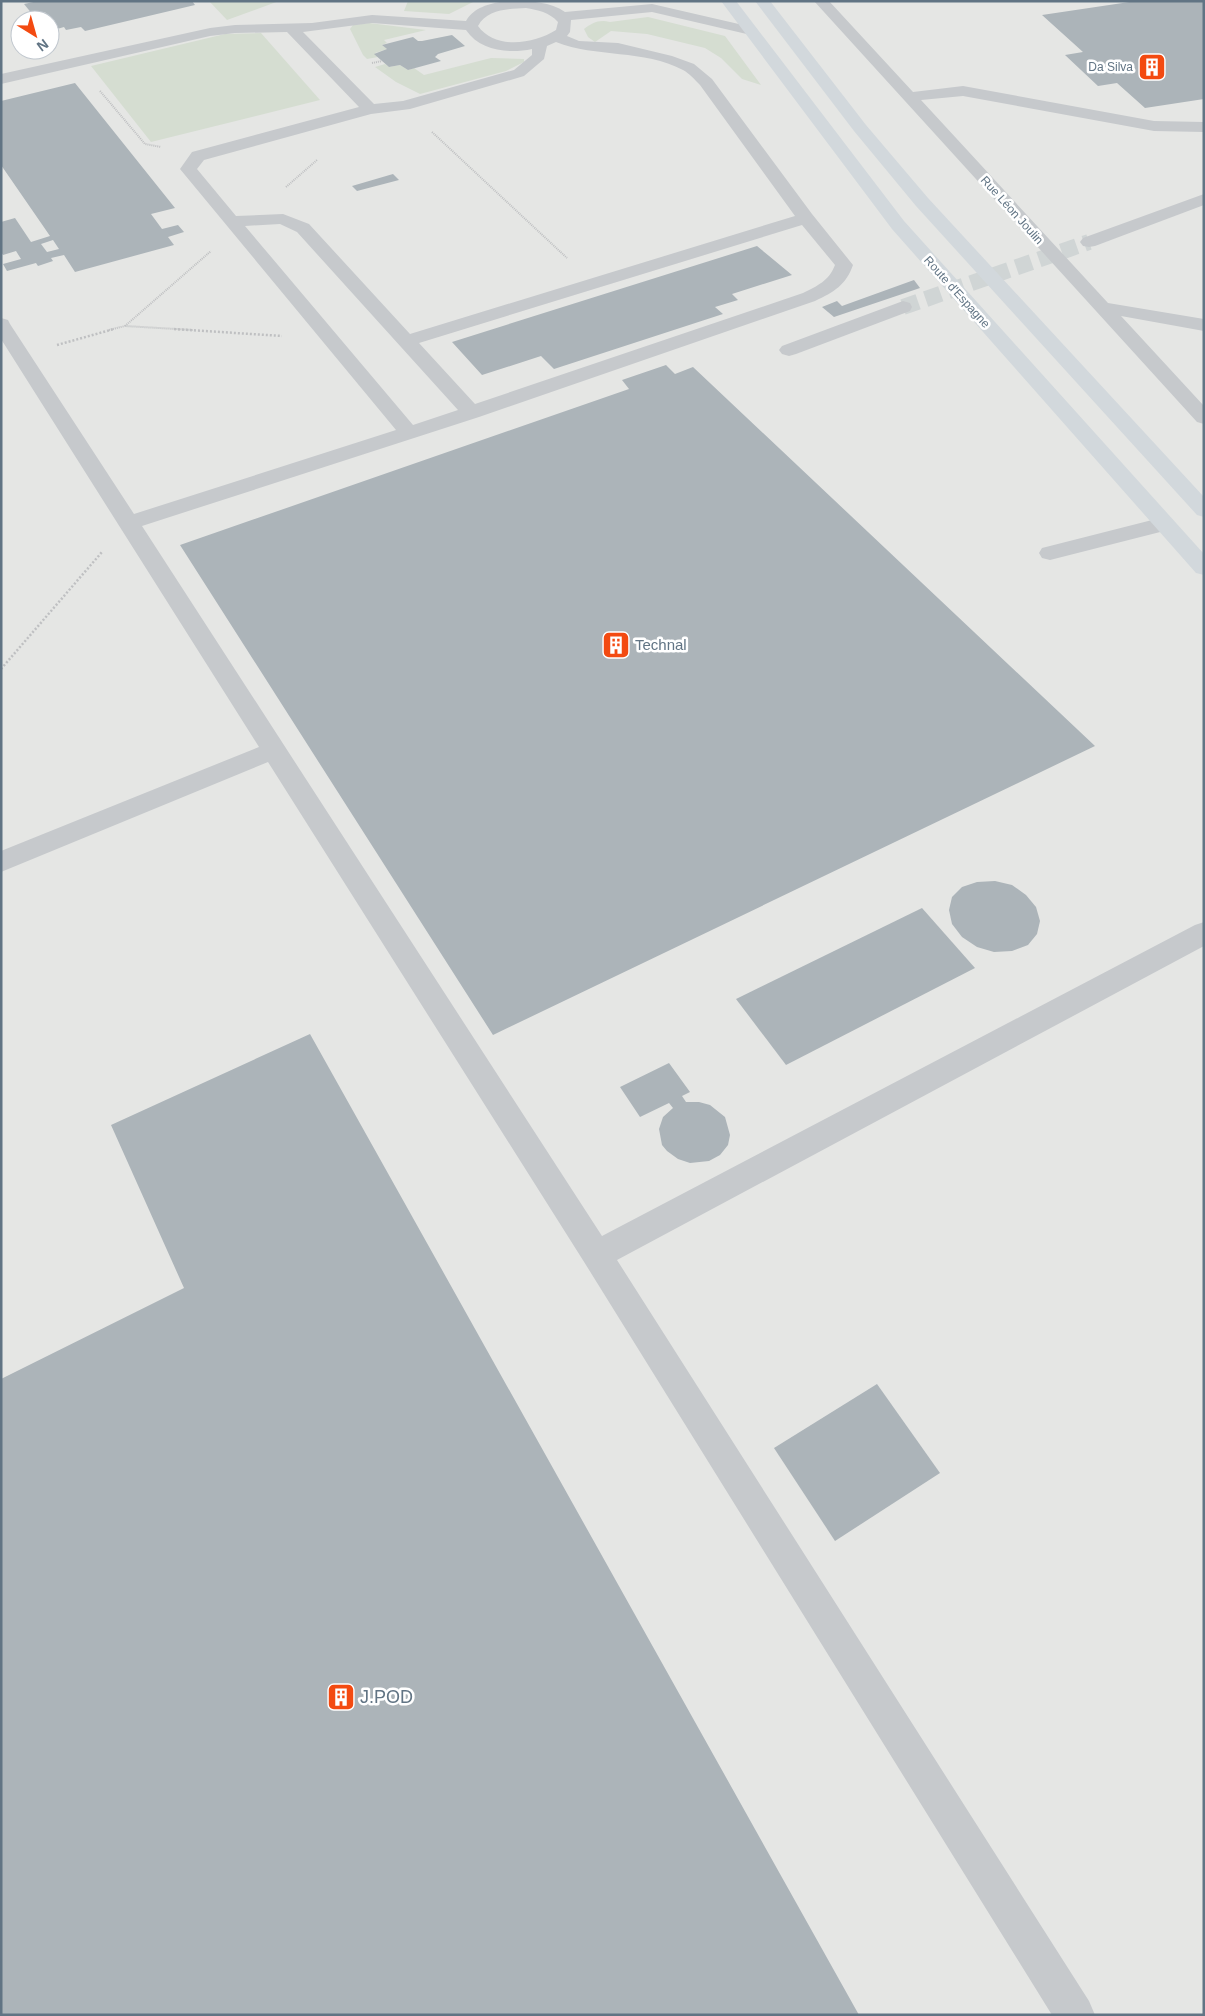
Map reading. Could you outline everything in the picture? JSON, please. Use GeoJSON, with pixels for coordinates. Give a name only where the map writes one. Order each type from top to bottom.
{"type":"FeatureCollection","features":[{"type":"Feature","properties":{"kind":"main road","name":"Route d'Espagne"},"geometry":{"type":"LineString","coordinates":[[728,1],[898,225],[1204,568]]}},
{"type":"Feature","properties":{"kind":"main road"},"geometry":{"type":"LineString","coordinates":[[762,1],[860,128],[922,202],[1204,510]]}},
{"type":"Feature","properties":{"kind":"street","name":"Rue Léon Joulin"},"geometry":{"type":"LineString","coordinates":[[821,1],[1204,418]]}},
{"type":"Feature","properties":{"kind":"street"},"geometry":{"type":"LineString","coordinates":[[517,4],[544,4],[562,17],[565,27],[557,37],[540,44],[516,46],[494,44],[474,33],[471,26],[474,19],[482,12],[517,4]]}},
{"type":"Feature","properties":{"kind":"street"},"geometry":{"type":"LineString","coordinates":[[562,17],[657,5],[751,31]]}},
{"type":"Feature","properties":{"kind":"street"},"geometry":{"type":"LineString","coordinates":[[1,79],[210,32],[234,29],[312,27],[372,19],[471,26]]}},
{"type":"Feature","properties":{"kind":"street"},"geometry":{"type":"LineString","coordinates":[[291,28],[370,109]]}},
{"type":"Feature","properties":{"kind":"street"},"geometry":{"type":"LineString","coordinates":[[129,523],[472,412],[809,297],[831,287],[840,276],[844,265],[806,218],[706,82],[689,67],[667,59],[618,48],[577,45],[557,37]]}},
{"type":"Feature","properties":{"kind":"street"},"geometry":{"type":"LineString","coordinates":[[409,433],[188,169],[198,156],[370,109],[404,106],[519,73],[539,56],[540,44]]}},
{"type":"Feature","properties":{"kind":"street"},"geometry":{"type":"LineString","coordinates":[[910,98],[963,91],[1154,126],[1204,127]]}},
{"type":"Feature","properties":{"kind":"street"},"geometry":{"type":"LineString","coordinates":[[1090,242],[1204,199]]}},
{"type":"Feature","properties":{"kind":"street"},"geometry":{"type":"LineString","coordinates":[[1135,224],[1204,214]]}},
{"type":"Feature","properties":{"kind":"street"},"geometry":{"type":"LineString","coordinates":[[407,341],[806,218]]}},
{"type":"Feature","properties":{"kind":"street"},"geometry":{"type":"LineString","coordinates":[[232,221],[283,219],[303,228],[472,412]]}},
{"type":"Feature","properties":{"kind":"street"},"geometry":{"type":"LineString","coordinates":[[789,350],[902,307]]}},
{"type":"Feature","properties":{"kind":"street"},"geometry":{"type":"LineString","coordinates":[[1101,307],[1204,325]]}},
{"type":"Feature","properties":{"kind":"street"},"geometry":{"type":"LineString","coordinates":[[1,324],[13,353],[129,523],[597,1255],[1075,2015]]}},
{"type":"Feature","properties":{"kind":"street"},"geometry":{"type":"LineString","coordinates":[[1050,553],[1164,524]]}},
{"type":"Feature","properties":{"kind":"street"},"geometry":{"type":"LineString","coordinates":[[1,862],[274,750]]}},
{"type":"Feature","properties":{"kind":"street"},"geometry":{"type":"LineString","coordinates":[[597,1255],[1204,932]]}},
{"type":"Feature","properties":{"kind":"path"},"geometry":{"type":"LineString","coordinates":[[404,106],[584,274],[597,281]]}},
{"type":"Feature","properties":{"kind":"path"},"geometry":{"type":"LineString","coordinates":[[13,353],[125,326],[331,340]]}},
{"type":"Feature","properties":{"kind":"path"},"geometry":{"type":"LineString","coordinates":[[1,669],[104,550]]}},
{"type":"Feature","properties":{"kind":"shaded area"},"geometry":{"type":"Polygon","coordinates":[[[1,1],[1204,1],[1204,2015],[1,2015],[1,1]]]}},
{"type":"Feature","properties":{"kind":"shaded area"},"geometry":{"type":"Polygon","coordinates":[[[209,1],[279,1],[227,20],[209,1]]]}},
{"type":"Feature","properties":{"kind":"shaded area"},"geometry":{"type":"Polygon","coordinates":[[[408,1],[475,1],[449,14],[404,11],[408,1]]]}},
{"type":"Feature","properties":{"kind":"shaded area"},"geometry":{"type":"Polygon","coordinates":[[[648,17],[725,36],[761,85],[742,79],[721,58],[705,48],[647,34],[611,31],[595,42],[588,37],[584,29],[599,21],[610,22],[648,17]]]}},
{"type":"Feature","properties":{"kind":"shaded area"},"geometry":{"type":"Polygon","coordinates":[[[369,23],[426,30],[384,40],[387,43],[382,45],[387,49],[375,53],[378,57],[367,59],[363,55],[350,29],[353,25],[369,23]]]}},
{"type":"Feature","properties":{"kind":"shaded area"},"geometry":{"type":"Polygon","coordinates":[[[261,33],[320,100],[151,142],[91,66],[225,34],[261,33]]]}},
{"type":"Feature","properties":{"kind":"shaded area"},"geometry":{"type":"Polygon","coordinates":[[[491,58],[524,59],[524,62],[506,71],[420,94],[396,82],[375,67],[385,64],[389,67],[400,65],[408,70],[414,68],[424,75],[491,58]]]}},
{"type":"Feature","properties":{"kind":"building"},"geometry":{"type":"Polygon","coordinates":[[[38,1],[192,1],[195,5],[85,31],[81,27],[66,30],[64,27],[60,28],[60,10],[29,10],[24,4],[38,1]]]}},
{"type":"Feature","properties":{"kind":"building","name":"Da Silva"},"geometry":{"type":"Polygon","coordinates":[[[1136,1],[1204,1],[1204,99],[1145,108],[1117,83],[1098,86],[1065,55],[1083,52],[1042,15],[1136,1]]]}},
{"type":"Feature","properties":{"kind":"building"},"geometry":{"type":"Polygon","coordinates":[[[452,35],[465,46],[438,54],[435,57],[441,61],[408,70],[400,65],[389,67],[374,54],[387,49],[382,45],[413,37],[418,41],[422,41],[452,35]]]}},
{"type":"Feature","properties":{"kind":"building"},"geometry":{"type":"Polygon","coordinates":[[[75,83],[175,208],[151,214],[162,229],[178,225],[184,232],[168,237],[174,245],[75,272],[64,255],[51,258],[53,261],[38,266],[36,263],[7,271],[3,264],[21,259],[16,251],[3,255],[1,252],[1,222],[15,218],[31,242],[50,236],[1,165],[1,101],[75,83]],[[53,240],[41,244],[47,252],[59,249],[53,240]]]}},
{"type":"Feature","properties":{"kind":"building"},"geometry":{"type":"Polygon","coordinates":[[[393,174],[399,180],[357,191],[352,186],[393,174]]]}},
{"type":"Feature","properties":{"kind":"building"},"geometry":{"type":"Polygon","coordinates":[[[757,246],[792,275],[732,294],[738,300],[715,307],[723,314],[554,369],[541,356],[482,375],[452,342],[757,246]]]}},
{"type":"Feature","properties":{"kind":"building"},"geometry":{"type":"Polygon","coordinates":[[[914,280],[920,288],[834,317],[822,307],[837,301],[842,306],[914,280]]]}},
{"type":"Feature","properties":{"kind":"building","name":"Technal"},"geometry":{"type":"Polygon","coordinates":[[[666,365],[675,374],[693,367],[1095,746],[493,1035],[180,545],[629,389],[622,380],[666,365]]]}},
{"type":"Feature","properties":{"kind":"building"},"geometry":{"type":"Polygon","coordinates":[[[995,881],[1012,885],[1026,895],[1036,907],[1040,921],[1037,934],[1028,945],[1012,951],[994,952],[977,947],[962,937],[952,924],[949,910],[952,897],[962,887],[977,882],[995,881]]]}},
{"type":"Feature","properties":{"kind":"building"},"geometry":{"type":"Polygon","coordinates":[[[922,908],[975,968],[786,1065],[736,999],[922,908]]]}},
{"type":"Feature","properties":{"kind":"building","name":"J.POD"},"geometry":{"type":"Polygon","coordinates":[[[310,1034],[859,2015],[1,2015],[1,1379],[184,1288],[111,1125],[310,1034]]]}},
{"type":"Feature","properties":{"kind":"building"},"geometry":{"type":"Polygon","coordinates":[[[669,1063],[690,1092],[682,1096],[686,1102],[699,1102],[710,1105],[725,1117],[730,1135],[728,1145],[720,1155],[709,1161],[690,1163],[678,1159],[667,1151],[662,1145],[659,1129],[663,1117],[673,1108],[669,1103],[640,1117],[620,1087],[669,1063]]]}},
{"type":"Feature","properties":{"kind":"building"},"geometry":{"type":"Polygon","coordinates":[[[877,1384],[940,1473],[835,1541],[774,1448],[877,1384]]]}},
{"type":"Feature","properties":{"kind":"tunnel"},"geometry":{"type":"LineString","coordinates":[[903,307],[1089,242]]}},
{"type":"Feature","properties":{"kind":"place","name":"Da Silva"},"geometry":{"type":"Point","coordinates":[1152,67]}},
{"type":"Feature","properties":{"kind":"place","name":"Technal"},"geometry":{"type":"Point","coordinates":[616,645]}},
{"type":"Feature","properties":{"kind":"place","name":"J.POD"},"geometry":{"type":"Point","coordinates":[341,1697]}}]}
